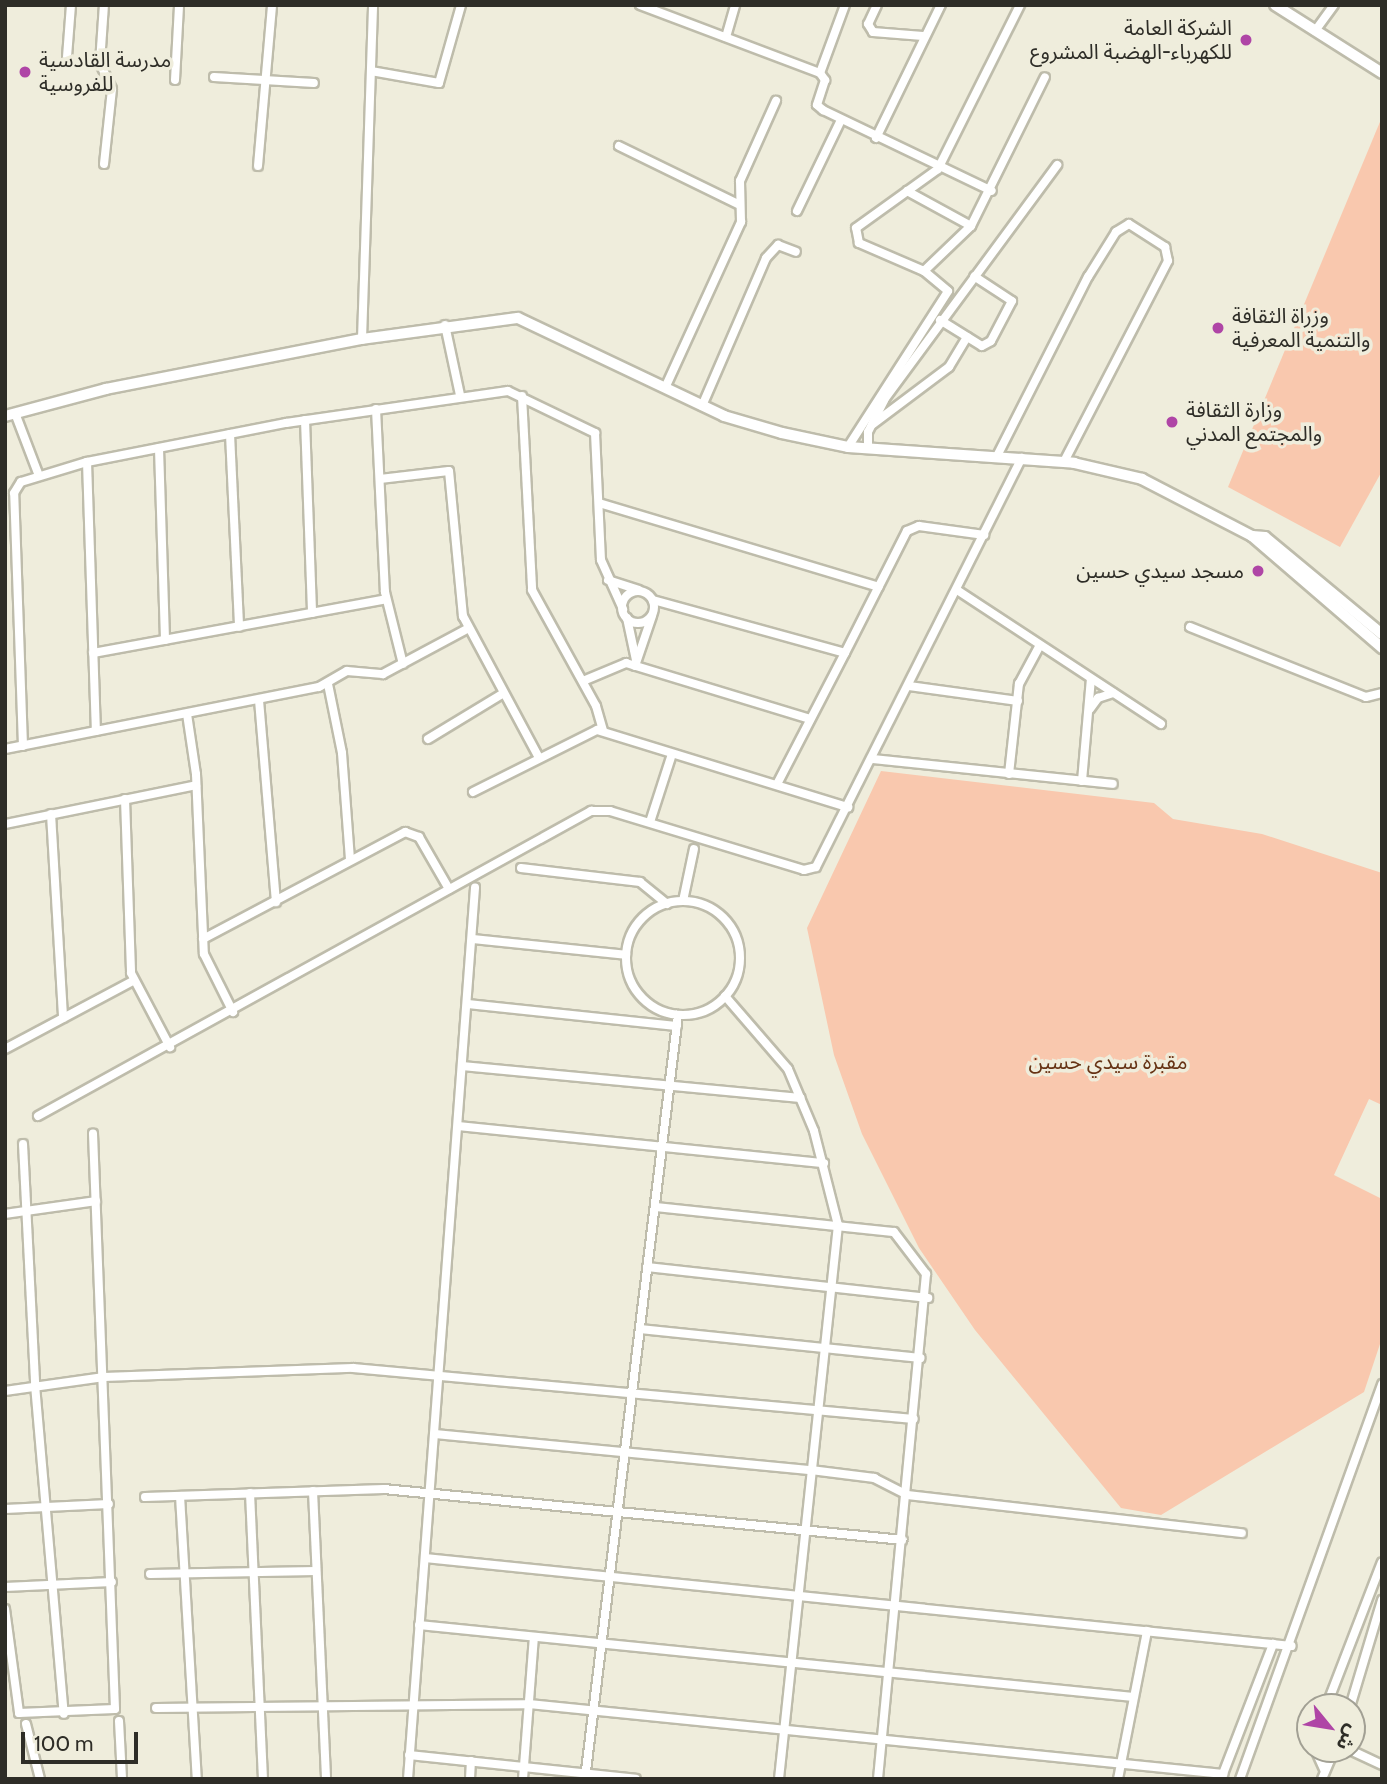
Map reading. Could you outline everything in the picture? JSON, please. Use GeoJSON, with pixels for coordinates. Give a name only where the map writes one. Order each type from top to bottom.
{"type":"FeatureCollection","features":[{"type":"Feature","properties":{"kind":"street"},"geometry":{"type":"LineString","coordinates":[[67,57],[71,5]]}},
{"type":"Feature","properties":{"kind":"street"},"geometry":{"type":"LineString","coordinates":[[104,5],[100,63],[111,89],[104,164]]}},
{"type":"Feature","properties":{"kind":"street"},"geometry":{"type":"LineString","coordinates":[[175,80],[179,5]]}},
{"type":"Feature","properties":{"kind":"street"},"geometry":{"type":"LineString","coordinates":[[258,166],[268,82],[272,5]]}},
{"type":"Feature","properties":{"kind":"street"},"geometry":{"type":"LineString","coordinates":[[362,339],[373,5]]}},
{"type":"Feature","properties":{"kind":"street"},"geometry":{"type":"LineString","coordinates":[[371,71],[439,83],[461,5]]}},
{"type":"Feature","properties":{"kind":"street"},"geometry":{"type":"LineString","coordinates":[[640,5],[820,73],[825,80],[817,105],[938,169],[992,191]]}},
{"type":"Feature","properties":{"kind":"street"},"geometry":{"type":"LineString","coordinates":[[726,37],[735,5]]}},
{"type":"Feature","properties":{"kind":"street"},"geometry":{"type":"LineString","coordinates":[[820,73],[845,5]]}},
{"type":"Feature","properties":{"kind":"street"},"geometry":{"type":"LineString","coordinates":[[877,5],[869,29],[923,36]]}},
{"type":"Feature","properties":{"kind":"street"},"geometry":{"type":"LineString","coordinates":[[876,138],[923,36],[942,5]]}},
{"type":"Feature","properties":{"kind":"street"},"geometry":{"type":"LineString","coordinates":[[848,447],[948,291],[924,271],[853,235],[938,169],[1020,5]]}},
{"type":"Feature","properties":{"kind":"street"},"geometry":{"type":"LineString","coordinates":[[1275,5],[1382,72]]}},
{"type":"Feature","properties":{"kind":"street"},"geometry":{"type":"LineString","coordinates":[[1315,31],[1334,5]]}},
{"type":"Feature","properties":{"kind":"street"},"geometry":{"type":"LineString","coordinates":[[214,77],[314,83]]}},
{"type":"Feature","properties":{"kind":"street"},"geometry":{"type":"LineString","coordinates":[[924,271],[971,226],[992,191],[1045,77]]}},
{"type":"Feature","properties":{"kind":"street"},"geometry":{"type":"LineString","coordinates":[[665,388],[741,222],[738,204],[740,181],[776,101]]}},
{"type":"Feature","properties":{"kind":"street"},"geometry":{"type":"LineString","coordinates":[[797,211],[841,120]]}},
{"type":"Feature","properties":{"kind":"street"},"geometry":{"type":"LineString","coordinates":[[619,146],[738,204]]}},
{"type":"Feature","properties":{"kind":"street"},"geometry":{"type":"LineString","coordinates":[[868,449],[870,426],[940,320],[1057,165]]}},
{"type":"Feature","properties":{"kind":"street"},"geometry":{"type":"LineString","coordinates":[[907,191],[971,226]]}},
{"type":"Feature","properties":{"kind":"street"},"geometry":{"type":"LineString","coordinates":[[997,456],[1088,277],[1116,232],[1129,224],[1166,247],[1168,261],[1064,462]]}},
{"type":"Feature","properties":{"kind":"street"},"geometry":{"type":"LineString","coordinates":[[702,406],[766,258],[778,245],[796,252]]}},
{"type":"Feature","properties":{"kind":"street"},"geometry":{"type":"LineString","coordinates":[[940,320],[967,337],[987,345],[1011,308],[1007,296],[974,276]]}},
{"type":"Feature","properties":{"kind":"street"},"geometry":{"type":"LineString","coordinates":[[39,476],[10,414],[362,339],[445,325],[532,321],[702,406],[748,425],[848,447],[1064,462],[1143,479],[1251,536],[1382,648]]}},
{"type":"Feature","properties":{"kind":"street"},"geometry":{"type":"LineString","coordinates":[[445,325],[460,395]]}},
{"type":"Feature","properties":{"kind":"street"},"geometry":{"type":"LineString","coordinates":[[870,426],[949,367],[967,337]]}},
{"type":"Feature","properties":{"kind":"street"},"geometry":{"type":"LineString","coordinates":[[23,746],[14,492],[39,476],[87,462],[305,420],[460,395],[522,396],[595,433],[599,503],[608,580],[636,640],[635,666]]}},
{"type":"Feature","properties":{"kind":"street"},"geometry":{"type":"LineString","coordinates":[[522,396],[530,579],[583,681],[603,732]]}},
{"type":"Feature","properties":{"kind":"street"},"geometry":{"type":"LineString","coordinates":[[376,409],[386,600],[403,664]]}},
{"type":"Feature","properties":{"kind":"street"},"geometry":{"type":"LineString","coordinates":[[305,420],[312,613]]}},
{"type":"Feature","properties":{"kind":"street"},"geometry":{"type":"LineString","coordinates":[[230,434],[239,627]]}},
{"type":"Feature","properties":{"kind":"street"},"geometry":{"type":"LineString","coordinates":[[159,448],[165,640]]}},
{"type":"Feature","properties":{"kind":"street"},"geometry":{"type":"LineString","coordinates":[[38,1116],[170,1047],[591,811],[650,822],[807,870],[821,862],[1022,458]]}},
{"type":"Feature","properties":{"kind":"street"},"geometry":{"type":"LineString","coordinates":[[87,462],[96,731]]}},
{"type":"Feature","properties":{"kind":"street"},"geometry":{"type":"LineString","coordinates":[[380,479],[449,471],[456,575],[467,629],[538,756]]}},
{"type":"Feature","properties":{"kind":"street"},"geometry":{"type":"LineString","coordinates":[[599,503],[879,587]]}},
{"type":"Feature","properties":{"kind":"street"},"geometry":{"type":"LineString","coordinates":[[777,785],[911,528],[984,535]]}},
{"type":"Feature","properties":{"kind":"street"},"geometry":{"type":"LineString","coordinates":[[1251,536],[1265,537],[1382,634]]}},
{"type":"Feature","properties":{"kind":"street"},"geometry":{"type":"LineString","coordinates":[[608,580],[642,591],[653,600],[845,653]]}},
{"type":"Feature","properties":{"kind":"street"},"geometry":{"type":"LineString","coordinates":[[957,590],[1161,724]]}},
{"type":"Feature","properties":{"kind":"street"},"geometry":{"type":"LineString","coordinates":[[625,613],[628,595],[642,591]]}},
{"type":"Feature","properties":{"kind":"street"},"geometry":{"type":"LineString","coordinates":[[93,653],[386,600]]}},
{"type":"Feature","properties":{"kind":"street"},"geometry":{"type":"LineString","coordinates":[[635,666],[652,614],[653,600]]}},
{"type":"Feature","properties":{"kind":"street"},"geometry":{"type":"LineString","coordinates":[[625,613],[640,622],[652,614]]}},
{"type":"Feature","properties":{"kind":"street"},"geometry":{"type":"LineString","coordinates":[[1190,627],[1366,697],[1382,693]]}},
{"type":"Feature","properties":{"kind":"street"},"geometry":{"type":"LineString","coordinates":[[5,749],[259,700],[328,684],[347,671],[378,675],[467,629]]}},
{"type":"Feature","properties":{"kind":"street"},"geometry":{"type":"LineString","coordinates":[[1009,774],[1021,674],[1040,645]]}},
{"type":"Feature","properties":{"kind":"street"},"geometry":{"type":"LineString","coordinates":[[583,681],[617,663],[635,666],[810,719]]}},
{"type":"Feature","properties":{"kind":"street"},"geometry":{"type":"LineString","coordinates":[[1082,781],[1091,678]]}},
{"type":"Feature","properties":{"kind":"street"},"geometry":{"type":"LineString","coordinates":[[328,684],[342,753],[350,860]]}},
{"type":"Feature","properties":{"kind":"street"},"geometry":{"type":"LineString","coordinates":[[909,686],[1018,701]]}},
{"type":"Feature","properties":{"kind":"street"},"geometry":{"type":"LineString","coordinates":[[428,739],[502,694]]}},
{"type":"Feature","properties":{"kind":"street"},"geometry":{"type":"LineString","coordinates":[[1090,709],[1098,698],[1113,694]]}},
{"type":"Feature","properties":{"kind":"street"},"geometry":{"type":"LineString","coordinates":[[259,700],[276,902]]}},
{"type":"Feature","properties":{"kind":"street"},"geometry":{"type":"LineString","coordinates":[[187,714],[196,785],[203,939],[208,966],[233,1012]]}},
{"type":"Feature","properties":{"kind":"street"},"geometry":{"type":"LineString","coordinates":[[473,792],[586,731],[603,732],[848,807]]}},
{"type":"Feature","properties":{"kind":"street"},"geometry":{"type":"LineString","coordinates":[[650,822],[672,754]]}},
{"type":"Feature","properties":{"kind":"street"},"geometry":{"type":"LineString","coordinates":[[872,759],[1112,784]]}},
{"type":"Feature","properties":{"kind":"street"},"geometry":{"type":"LineString","coordinates":[[5,824],[196,785]]}},
{"type":"Feature","properties":{"kind":"street"},"geometry":{"type":"LineString","coordinates":[[125,799],[134,981],[170,1047]]}},
{"type":"Feature","properties":{"kind":"street"},"geometry":{"type":"LineString","coordinates":[[51,814],[63,1018]]}},
{"type":"Feature","properties":{"kind":"street"},"geometry":{"type":"LineString","coordinates":[[203,939],[350,860],[410,832],[449,889]]}},
{"type":"Feature","properties":{"kind":"street"},"geometry":{"type":"LineString","coordinates":[[682,901],[694,849]]}},
{"type":"Feature","properties":{"kind":"street"},"geometry":{"type":"LineString","coordinates":[[521,868],[640,882],[667,904]]}},
{"type":"Feature","properties":{"kind":"street"},"geometry":{"type":"LineString","coordinates":[[408,1779],[441,1374],[475,888]]}},
{"type":"Feature","properties":{"kind":"street"},"geometry":{"type":"LineString","coordinates":[[682,901],[712,909],[737,940],[739,970],[725,996],[704,1012],[678,1015],[640,996],[626,955],[642,919],[667,904],[682,901]]}},
{"type":"Feature","properties":{"kind":"street"},"geometry":{"type":"LineString","coordinates":[[472,939],[626,955]]}},
{"type":"Feature","properties":{"kind":"street"},"geometry":{"type":"LineString","coordinates":[[5,1049],[134,981]]}},
{"type":"Feature","properties":{"kind":"street"},"geometry":{"type":"LineString","coordinates":[[725,996],[777,1050],[800,1098],[824,1163],[838,1225],[779,1779]]}},
{"type":"Feature","properties":{"kind":"street"},"geometry":{"type":"LineString","coordinates":[[467,1004],[677,1027]]}},
{"type":"Feature","properties":{"kind":"street"},"geometry":{"type":"LineString","coordinates":[[585,1776],[678,1015]]}},
{"type":"Feature","properties":{"kind":"street"},"geometry":{"type":"LineString","coordinates":[[463,1066],[800,1098]]}},
{"type":"Feature","properties":{"kind":"street"},"geometry":{"type":"LineString","coordinates":[[458,1126],[824,1163]]}},
{"type":"Feature","properties":{"kind":"street"},"geometry":{"type":"LineString","coordinates":[[5,1609],[17,1711],[23,1716],[64,1714],[116,1706],[93,1133]]}},
{"type":"Feature","properties":{"kind":"street"},"geometry":{"type":"LineString","coordinates":[[23,1144],[34,1385],[64,1714]]}},
{"type":"Feature","properties":{"kind":"street"},"geometry":{"type":"LineString","coordinates":[[5,1214],[96,1201]]}},
{"type":"Feature","properties":{"kind":"street"},"geometry":{"type":"LineString","coordinates":[[655,1207],[838,1225],[902,1237],[926,1274],[928,1298],[878,1779]]}},
{"type":"Feature","properties":{"kind":"street"},"geometry":{"type":"LineString","coordinates":[[647,1266],[928,1298]]}},
{"type":"Feature","properties":{"kind":"street"},"geometry":{"type":"LineString","coordinates":[[640,1329],[921,1358]]}},
{"type":"Feature","properties":{"kind":"street"},"geometry":{"type":"LineString","coordinates":[[5,1391],[104,1377],[353,1368],[632,1389],[914,1419]]}},
{"type":"Feature","properties":{"kind":"street"},"geometry":{"type":"LineString","coordinates":[[1240,1779],[1292,1646],[1382,1384]]}},
{"type":"Feature","properties":{"kind":"street"},"geometry":{"type":"LineString","coordinates":[[435,1434],[811,1470],[874,1478],[907,1495],[1242,1533]]}},
{"type":"Feature","properties":{"kind":"street"},"geometry":{"type":"LineString","coordinates":[[145,1497],[313,1491],[430,1494],[903,1540]]}},
{"type":"Feature","properties":{"kind":"street"},"geometry":{"type":"LineString","coordinates":[[313,1491],[326,1779]]}},
{"type":"Feature","properties":{"kind":"street"},"geometry":{"type":"LineString","coordinates":[[250,1493],[263,1779]]}},
{"type":"Feature","properties":{"kind":"street"},"geometry":{"type":"LineString","coordinates":[[180,1496],[197,1779]]}},
{"type":"Feature","properties":{"kind":"street"},"geometry":{"type":"LineString","coordinates":[[5,1509],[109,1504]]}},
{"type":"Feature","properties":{"kind":"street"},"geometry":{"type":"LineString","coordinates":[[425,1558],[1292,1646]]}},
{"type":"Feature","properties":{"kind":"street"},"geometry":{"type":"LineString","coordinates":[[1331,1693],[1382,1562]]}},
{"type":"Feature","properties":{"kind":"street"},"geometry":{"type":"LineString","coordinates":[[150,1574],[316,1571]]}},
{"type":"Feature","properties":{"kind":"street"},"geometry":{"type":"LineString","coordinates":[[5,1587],[112,1583]]}},
{"type":"Feature","properties":{"kind":"street"},"geometry":{"type":"LineString","coordinates":[[1354,1693],[1382,1600]]}},
{"type":"Feature","properties":{"kind":"street"},"geometry":{"type":"LineString","coordinates":[[419,1625],[1133,1697]]}},
{"type":"Feature","properties":{"kind":"street"},"geometry":{"type":"LineString","coordinates":[[1118,1779],[1147,1631]]}},
{"type":"Feature","properties":{"kind":"street"},"geometry":{"type":"LineString","coordinates":[[523,1779],[534,1637]]}},
{"type":"Feature","properties":{"kind":"street"},"geometry":{"type":"LineString","coordinates":[[156,1708],[529,1704],[593,1708],[1121,1760],[1222,1776],[1273,1644]]}},
{"type":"Feature","properties":{"kind":"street"},"geometry":{"type":"LineString","coordinates":[[119,1721],[122,1779]]}},
{"type":"Feature","properties":{"kind":"street"},"geometry":{"type":"LineString","coordinates":[[26,1724],[40,1779]]}},
{"type":"Feature","properties":{"kind":"street"},"geometry":{"type":"LineString","coordinates":[[1232,1754],[1249,1756]]}},
{"type":"Feature","properties":{"kind":"street"},"geometry":{"type":"LineString","coordinates":[[409,1755],[524,1766],[585,1776],[636,1779]]}},
{"type":"Feature","properties":{"kind":"street"},"geometry":{"type":"LineString","coordinates":[[1366,1757],[1382,1765]]}},
{"type":"Feature","properties":{"kind":"street"},"geometry":{"type":"LineString","coordinates":[[470,1779],[471,1761]]}},
{"type":"Feature","properties":{"kind":"green space"},"geometry":{"type":"Polygon","coordinates":[[[1382,117],[1382,471],[1340,547],[1228,487],[1382,117]]]}},
{"type":"Feature","properties":{"kind":"green space","name":"مقبرة سيدي حسين"},"geometry":{"type":"Polygon","coordinates":[[[881,771],[1154,803],[1173,819],[1262,834],[1382,873],[1382,1105],[1369,1099],[1334,1175],[1382,1199],[1382,1338],[1364,1392],[1161,1515],[1121,1508],[975,1330],[919,1248],[862,1134],[834,1055],[807,928],[881,771]]]}},
{"type":"Feature","properties":{"kind":"place","name":"الشركة العامة للكهرباء-الهضبة المشروع"},"geometry":{"type":"Point","coordinates":[1246,40]}},
{"type":"Feature","properties":{"kind":"place","name":"مدرسة القادسية للفروسية"},"geometry":{"type":"Point","coordinates":[25,72]}},
{"type":"Feature","properties":{"kind":"place","name":"وزراة الثقافة والتنمية المعرفية"},"geometry":{"type":"Point","coordinates":[1218,328]}},
{"type":"Feature","properties":{"kind":"place","name":"وزارة الثقافة والمجتمع المدني"},"geometry":{"type":"Point","coordinates":[1172,422]}},
{"type":"Feature","properties":{"kind":"place","name":"مسجد سيدي حسين"},"geometry":{"type":"Point","coordinates":[1258,571]}}]}
